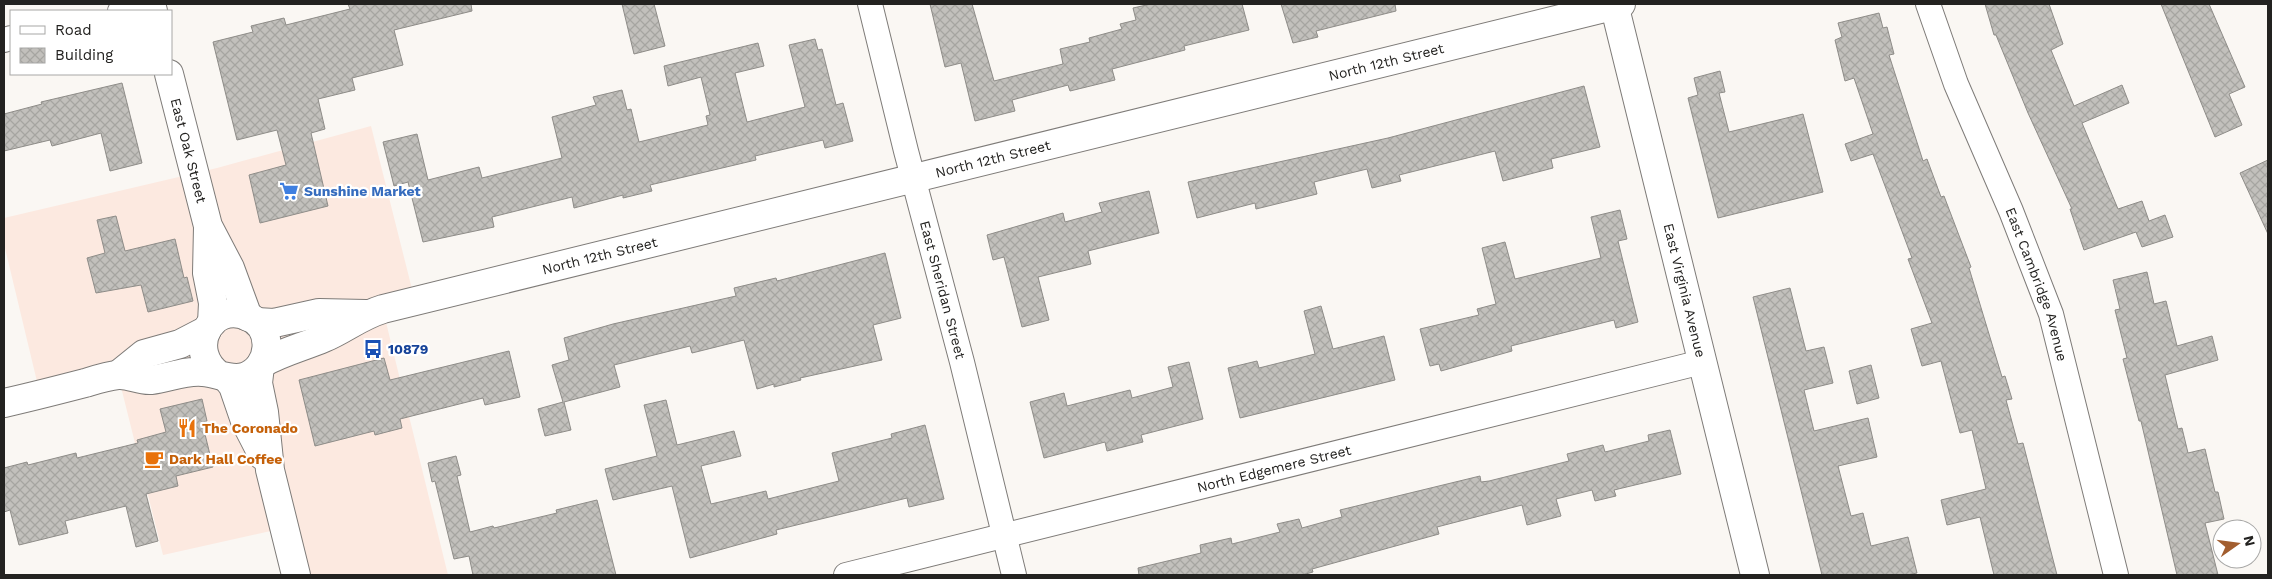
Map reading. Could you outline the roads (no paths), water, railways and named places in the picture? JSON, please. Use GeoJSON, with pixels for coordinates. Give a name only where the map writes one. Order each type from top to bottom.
{"type":"FeatureCollection","features":[{"type":"Feature","properties":{"kind":"street"},"geometry":{"type":"LineString","coordinates":[[124,10],[151,4]]}},
{"type":"Feature","properties":{"kind":"street","name":"East Sheridan Street"},"geometry":{"type":"LineString","coordinates":[[870,4],[962,362],[1014,575]]}},
{"type":"Feature","properties":{"kind":"street","name":"North 12th Street"},"geometry":{"type":"LineString","coordinates":[[118,375],[144,354],[180,344],[229,314],[274,323],[319,313],[366,314],[1616,4]]}},
{"type":"Feature","properties":{"kind":"street","name":"East Virginia Avenue"},"geometry":{"type":"LineString","coordinates":[[1616,4],[1755,575]]}},
{"type":"Feature","properties":{"kind":"street","name":"East Cambridge Avenue"},"geometry":{"type":"LineString","coordinates":[[1928,4],[1956,84],[2011,211],[2051,314],[2116,575]]}},
{"type":"Feature","properties":{"kind":"street","name":"East Oak Street"},"geometry":{"type":"LineString","coordinates":[[169,75],[208,226],[230,268],[252,319]]}},
{"type":"Feature","properties":{"kind":"street","name":"East Oak Street"},"geometry":{"type":"LineString","coordinates":[[208,226],[207,273],[213,303],[209,326]]}},
{"type":"Feature","properties":{"kind":"street","name":"North 12th Street"},"geometry":{"type":"LineString","coordinates":[[4,403],[118,375],[149,380],[195,372],[244,377],[278,354],[325,338],[366,314]]}},
{"type":"Feature","properties":{"kind":"street"},"geometry":{"type":"LineString","coordinates":[[252,319],[263,331],[267,341],[267,352],[261,364],[258,383],[264,412],[270,470],[296,575]]}},
{"type":"Feature","properties":{"kind":"street"},"geometry":{"type":"LineString","coordinates":[[209,326],[202,346],[204,355],[212,370],[223,376],[233,386],[245,421],[270,470]]}},
{"type":"Feature","properties":{"kind":"street","name":"North Edgemere Street"},"geometry":{"type":"LineString","coordinates":[[846,575],[1702,362]]}},
{"type":"Feature","properties":{"kind":"place","name":"Sunshine Market"},"geometry":{"type":"Point","coordinates":[289,191]}},
{"type":"Feature","properties":{"kind":"place","name":"10879"},"geometry":{"type":"Point","coordinates":[373,349]}},
{"type":"Feature","properties":{"kind":"place","name":"The Coronado"},"geometry":{"type":"Point","coordinates":[187,428]}},
{"type":"Feature","properties":{"kind":"place","name":"Dark Hall Coffee"},"geometry":{"type":"Point","coordinates":[154,459]}}]}
